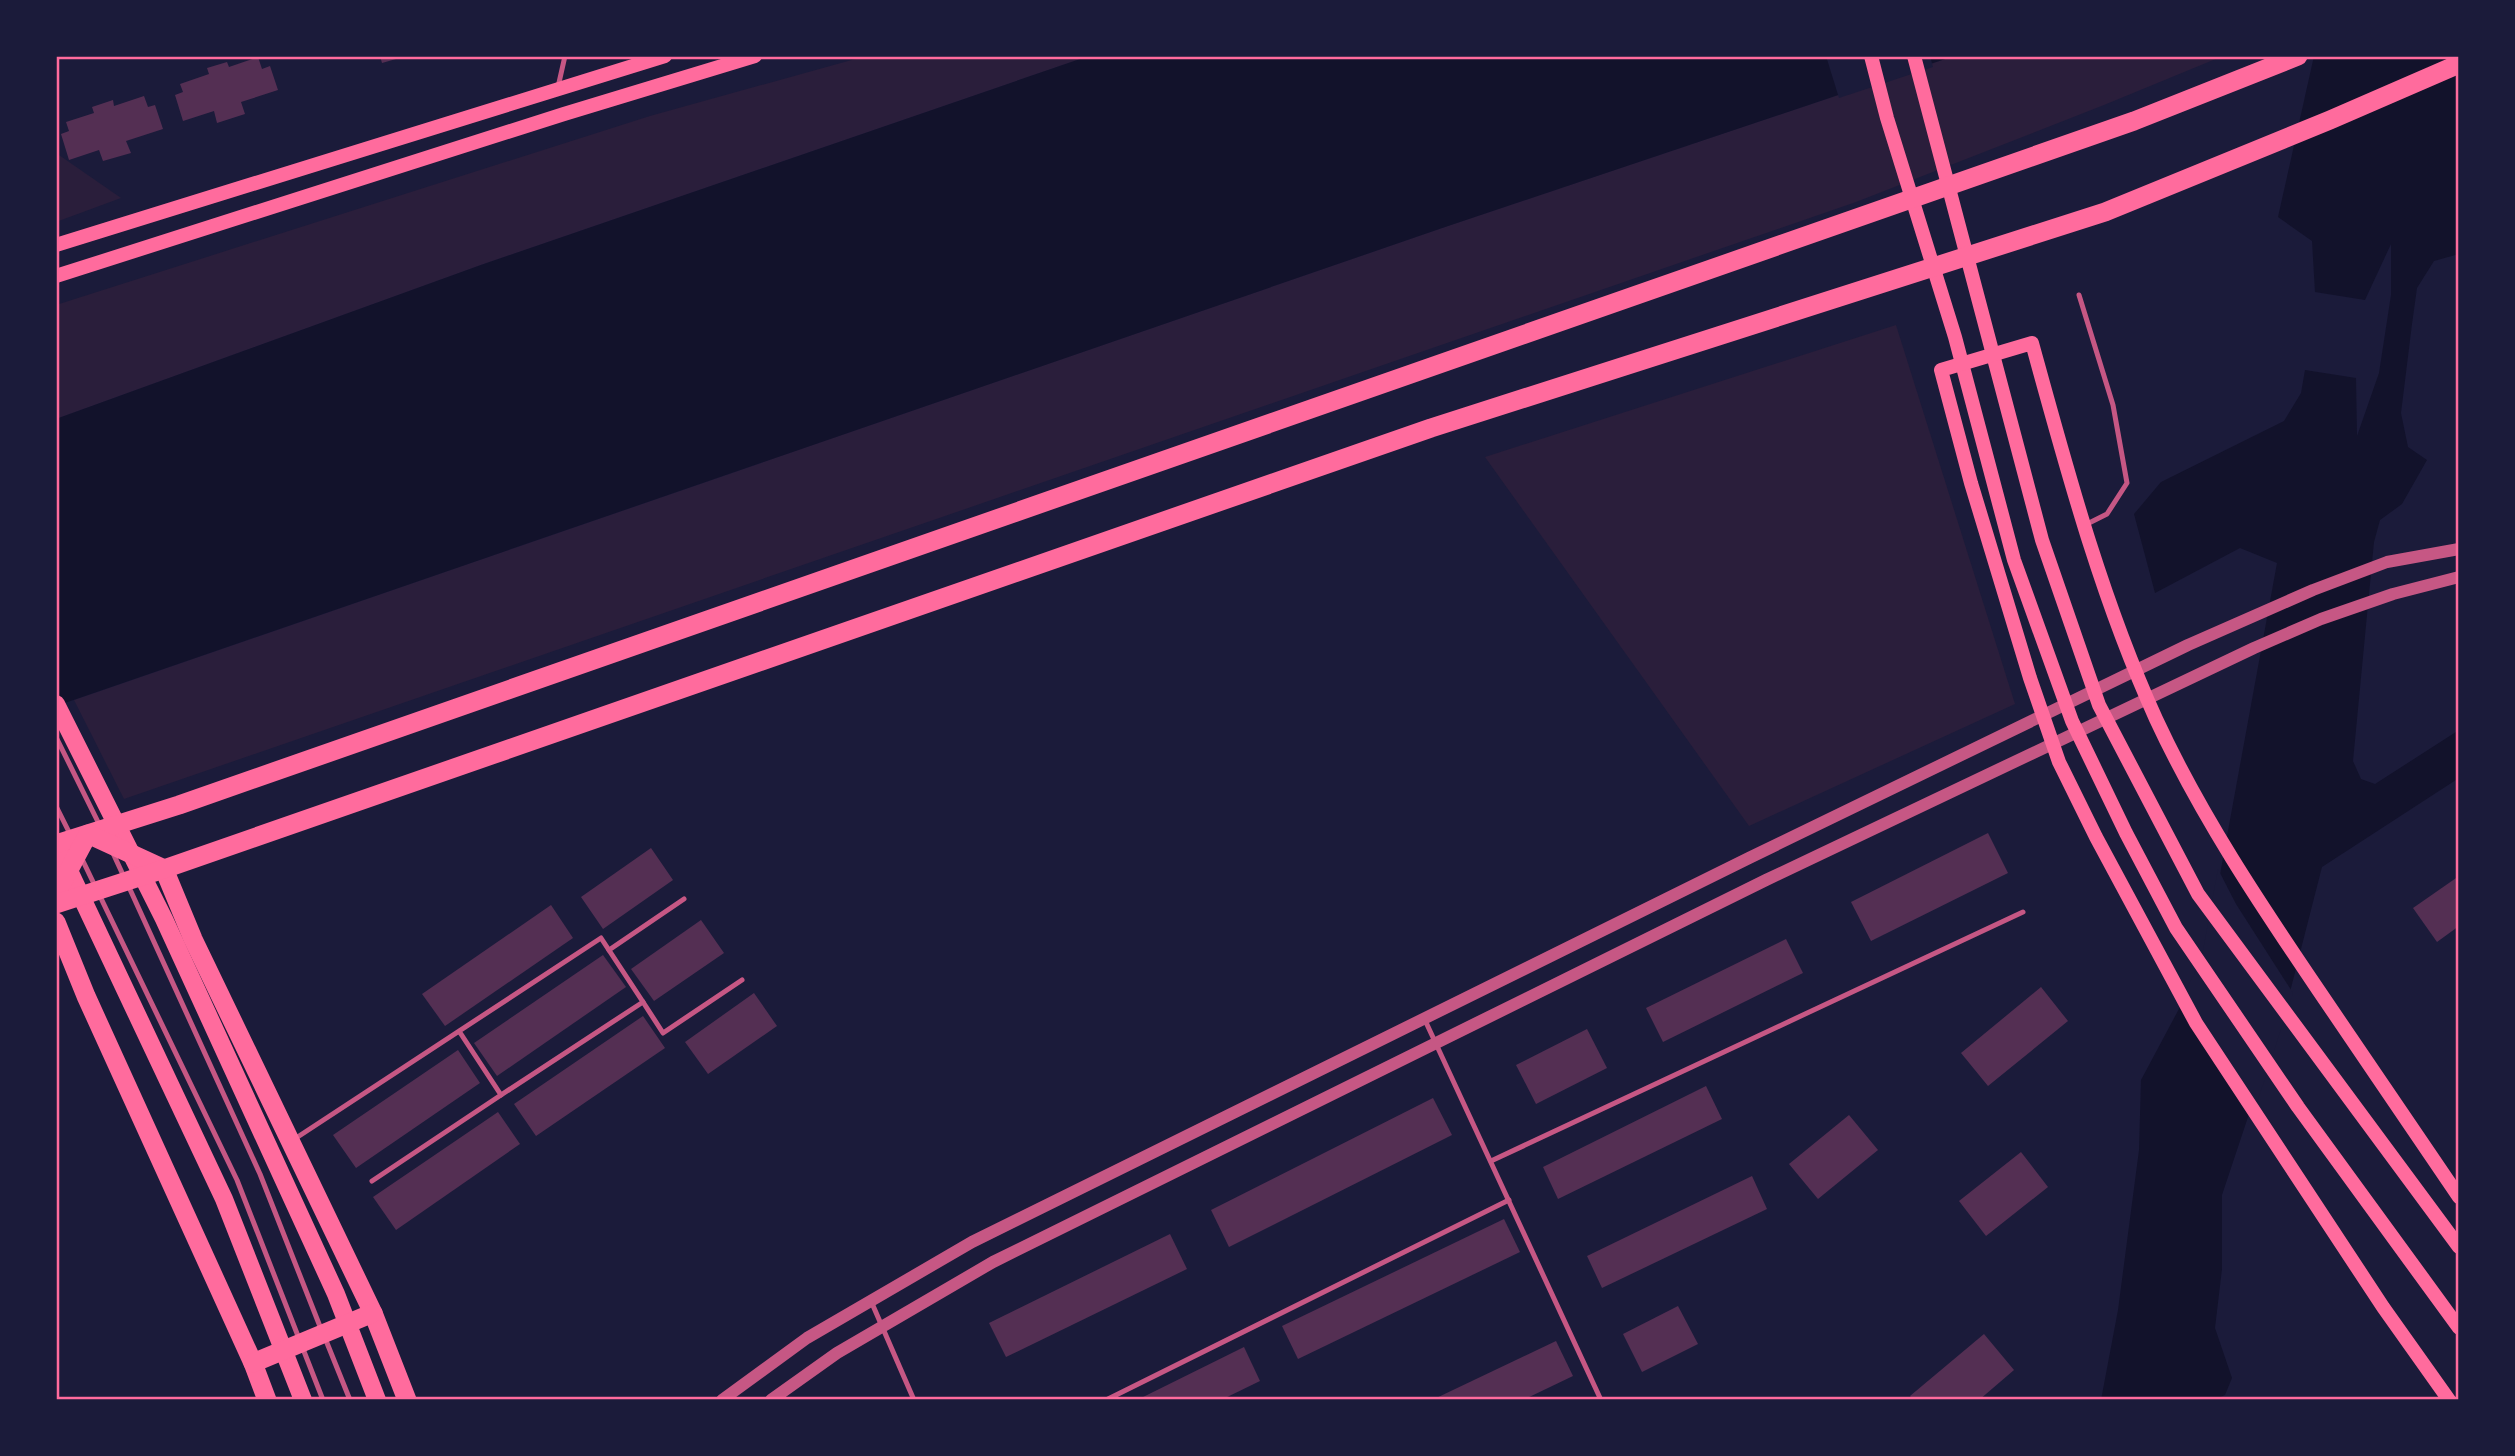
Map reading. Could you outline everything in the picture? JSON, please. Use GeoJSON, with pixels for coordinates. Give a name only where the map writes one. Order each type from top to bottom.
{"type":"FeatureCollection","features":[{"type":"Feature","properties":{"kind":"highway"},"geometry":{"type":"LineString","coordinates":[[56,844],[179,805],[1164,462],[2134,121],[2298,56]]}},
{"type":"Feature","properties":{"kind":"highway"},"geometry":{"type":"LineString","coordinates":[[56,904],[164,869],[1431,428],[2105,212],[2459,64]]}},
{"type":"Feature","properties":{"kind":"highway"},"geometry":{"type":"LineString","coordinates":[[88,834],[164,869],[193,939],[373,1313],[407,1400]]}},
{"type":"Feature","properties":{"kind":"highway"},"geometry":{"type":"LineString","coordinates":[[56,894],[88,834]]}},
{"type":"Feature","properties":{"kind":"highway"},"geometry":{"type":"LineString","coordinates":[[56,922],[86,996],[253,1363],[267,1400]]}},
{"type":"Feature","properties":{"kind":"highway"},"geometry":{"type":"LineString","coordinates":[[253,1363],[373,1313]]}},
{"type":"Feature","properties":{"kind":"main road"},"geometry":{"type":"LineString","coordinates":[[56,245],[557,89],[639,59],[665,56]]}},
{"type":"Feature","properties":{"kind":"main road"},"geometry":{"type":"LineString","coordinates":[[56,276],[755,56]]}},
{"type":"Feature","properties":{"kind":"main road"},"geometry":{"type":"LineString","coordinates":[[1871,56],[1887,118],[1955,337],[2014,560],[2072,721],[2176,928],[2298,1107],[2459,1328]]}},
{"type":"Feature","properties":{"kind":"main road"},"geometry":{"type":"LineString","coordinates":[[1914,56],[2042,540],[2099,705],[2198,894],[2459,1247]]}},
{"type":"Feature","properties":{"kind":"main road"},"geometry":{"type":"LineString","coordinates":[[2449,1400],[2269,1137],[2178,993],[2095,837],[2059,762],[1971,483],[1941,370],[2032,343],[2107,598],[2147,697],[2203,811],[2304,970],[2459,1197]]}},
{"type":"Feature","properties":{"kind":"main road"},"geometry":{"type":"LineString","coordinates":[[56,704],[164,919],[336,1294],[377,1400]]}},
{"type":"Feature","properties":{"kind":"main road"},"geometry":{"type":"LineString","coordinates":[[56,844],[223,1199],[303,1400]]}},
{"type":"Feature","properties":{"kind":"street"},"geometry":{"type":"LineString","coordinates":[[722,1400],[807,1338],[972,1242],[1424,1018],[2135,670],[2256,614],[2387,562],[2459,549]]}},
{"type":"Feature","properties":{"kind":"street"},"geometry":{"type":"LineString","coordinates":[[771,1400],[837,1353],[993,1262],[1754,886],[2147,697],[2320,619],[2393,594],[2459,577]]}},
{"type":"Feature","properties":{"kind":"lane"},"geometry":{"type":"LineString","coordinates":[[557,89],[565,56]]}},
{"type":"Feature","properties":{"kind":"lane"},"geometry":{"type":"LineString","coordinates":[[2079,295],[2113,405],[2127,483],[2106,514],[2084,526]]}},
{"type":"Feature","properties":{"kind":"lane"},"geometry":{"type":"LineString","coordinates":[[56,737],[148,926],[260,1174],[350,1400]]}},
{"type":"Feature","properties":{"kind":"lane"},"geometry":{"type":"LineString","coordinates":[[56,806],[237,1181],[323,1400]]}},
{"type":"Feature","properties":{"kind":"lane"},"geometry":{"type":"LineString","coordinates":[[609,950],[684,899]]}},
{"type":"Feature","properties":{"kind":"lane"},"geometry":{"type":"LineString","coordinates":[[1491,1161],[2023,912]]}},
{"type":"Feature","properties":{"kind":"lane"},"geometry":{"type":"LineString","coordinates":[[290,1141],[601,938],[663,1034],[742,981]]}},
{"type":"Feature","properties":{"kind":"lane"},"geometry":{"type":"LineString","coordinates":[[372,1181],[643,1002]]}},
{"type":"Feature","properties":{"kind":"lane"},"geometry":{"type":"LineString","coordinates":[[1424,1018],[1601,1400]]}},
{"type":"Feature","properties":{"kind":"lane"},"geometry":{"type":"LineString","coordinates":[[459,1031],[501,1095]]}},
{"type":"Feature","properties":{"kind":"lane"},"geometry":{"type":"LineString","coordinates":[[1105,1400],[1509,1200]]}},
{"type":"Feature","properties":{"kind":"lane"},"geometry":{"type":"LineString","coordinates":[[871,1301],[914,1400]]}},
{"type":"Feature","properties":{"kind":"shaded area"},"geometry":{"type":"Polygon","coordinates":[[[866,56],[1089,56],[481,265],[56,419],[56,305],[650,116],[866,56]]]}},
{"type":"Feature","properties":{"kind":"shaded area"},"geometry":{"type":"Polygon","coordinates":[[[1089,56],[1954,56],[1442,228],[56,706],[56,419],[481,265],[1089,56]]]}},
{"type":"Feature","properties":{"kind":"shaded area"},"geometry":{"type":"Polygon","coordinates":[[[1954,56],[2223,56],[1856,202],[124,799],[74,700],[1442,228],[1954,56]]]}},
{"type":"Feature","properties":{"kind":"shaded area"},"geometry":{"type":"Polygon","coordinates":[[[2314,56],[2459,56],[2459,254],[2434,261],[2417,288],[2401,413],[2408,447],[2427,460],[2402,504],[2380,520],[2374,542],[2353,761],[2361,779],[2375,784],[2459,730],[2459,778],[2322,867],[2291,988],[2222,1195],[2222,1269],[2215,1328],[2232,1378],[2225,1395],[2214,1400],[2101,1400],[2118,1310],[2139,1150],[2141,1080],[2204,962],[2277,563],[2240,548],[2155,593],[2134,514],[2161,482],[2284,421],[2301,393],[2305,370],[2356,378],[2357,436],[2379,373],[2391,295],[2391,244],[2365,300],[2315,292],[2312,241],[2278,217],[2314,56]]]}},
{"type":"Feature","properties":{"kind":"shaded area"},"geometry":{"type":"Polygon","coordinates":[[[56,153],[121,198],[56,222],[56,153]]]}},
{"type":"Feature","properties":{"kind":"shaded area"},"geometry":{"type":"Polygon","coordinates":[[[1896,325],[2015,704],[1749,826],[1485,457],[1896,325]]]}},
{"type":"Feature","properties":{"kind":"pier"},"geometry":{"type":"Polygon","coordinates":[[[1826,56],[1930,56],[1933,67],[1839,98],[1826,56]]]}},
{"type":"Feature","properties":{"kind":"pier"},"geometry":{"type":"Polygon","coordinates":[[[2218,869],[2236,904],[2293,993],[2253,1115],[2181,999],[2201,961],[2218,869]]]}},
{"type":"Feature","properties":{"kind":"building"},"geometry":{"type":"Polygon","coordinates":[[[380,56],[402,56],[403,57],[382,63],[380,56]]]}},
{"type":"Feature","properties":{"kind":"building"},"geometry":{"type":"Polygon","coordinates":[[[258,57],[262,69],[270,66],[278,90],[241,102],[245,114],[217,123],[214,111],[183,121],[175,95],[183,92],[180,84],[209,74],[207,68],[227,62],[229,67],[258,57]]]}},
{"type":"Feature","properties":{"kind":"building"},"geometry":{"type":"Polygon","coordinates":[[[144,96],[148,107],[155,105],[163,129],[126,141],[131,153],[103,161],[99,150],[69,160],[61,134],[69,131],[66,122],[94,113],[92,107],[113,100],[114,106],[144,96]]]}},
{"type":"Feature","properties":{"kind":"building"},"geometry":{"type":"Polygon","coordinates":[[[1988,833],[2008,873],[1871,941],[1851,902],[1988,833]]]}},
{"type":"Feature","properties":{"kind":"building"},"geometry":{"type":"Polygon","coordinates":[[[651,848],[673,880],[603,929],[581,897],[651,848]]]}},
{"type":"Feature","properties":{"kind":"building"},"geometry":{"type":"Polygon","coordinates":[[[2459,876],[2459,926],[2437,942],[2413,908],[2459,876]]]}},
{"type":"Feature","properties":{"kind":"building"},"geometry":{"type":"Polygon","coordinates":[[[551,905],[573,938],[445,1026],[422,994],[551,905]]]}},
{"type":"Feature","properties":{"kind":"building"},"geometry":{"type":"Polygon","coordinates":[[[701,920],[724,953],[654,1001],[631,969],[701,920]]]}},
{"type":"Feature","properties":{"kind":"building"},"geometry":{"type":"Polygon","coordinates":[[[1786,939],[1803,973],[1663,1042],[1646,1008],[1786,939]]]}},
{"type":"Feature","properties":{"kind":"building"},"geometry":{"type":"Polygon","coordinates":[[[603,955],[626,987],[497,1076],[474,1043],[603,955]]]}},
{"type":"Feature","properties":{"kind":"building"},"geometry":{"type":"Polygon","coordinates":[[[2041,987],[2068,1021],[1988,1086],[1961,1053],[2041,987]]]}},
{"type":"Feature","properties":{"kind":"building"},"geometry":{"type":"Polygon","coordinates":[[[754,993],[777,1026],[708,1074],[685,1042],[754,993]]]}},
{"type":"Feature","properties":{"kind":"building"},"geometry":{"type":"Polygon","coordinates":[[[643,1016],[665,1048],[536,1136],[514,1104],[643,1016]]]}},
{"type":"Feature","properties":{"kind":"building"},"geometry":{"type":"Polygon","coordinates":[[[1587,1029],[1607,1068],[1536,1104],[1516,1065],[1587,1029]]]}},
{"type":"Feature","properties":{"kind":"building"},"geometry":{"type":"Polygon","coordinates":[[[458,1050],[480,1083],[356,1168],[333,1135],[458,1050]]]}},
{"type":"Feature","properties":{"kind":"building"},"geometry":{"type":"Polygon","coordinates":[[[1706,1086],[1722,1119],[1558,1199],[1543,1167],[1706,1086]]]}},
{"type":"Feature","properties":{"kind":"building"},"geometry":{"type":"Polygon","coordinates":[[[1433,1098],[1452,1135],[1229,1247],[1211,1210],[1433,1098]]]}},
{"type":"Feature","properties":{"kind":"building"},"geometry":{"type":"Polygon","coordinates":[[[498,1112],[520,1144],[396,1230],[373,1197],[498,1112]]]}},
{"type":"Feature","properties":{"kind":"building"},"geometry":{"type":"Polygon","coordinates":[[[1849,1115],[1878,1150],[1818,1199],[1789,1164],[1849,1115]]]}},
{"type":"Feature","properties":{"kind":"building"},"geometry":{"type":"Polygon","coordinates":[[[2021,1152],[2048,1187],[1986,1236],[1959,1201],[2021,1152]]]}},
{"type":"Feature","properties":{"kind":"building"},"geometry":{"type":"Polygon","coordinates":[[[1752,1176],[1767,1209],[1602,1288],[1587,1256],[1752,1176]]]}},
{"type":"Feature","properties":{"kind":"building"},"geometry":{"type":"Polygon","coordinates":[[[1504,1219],[1520,1252],[1298,1359],[1282,1326],[1504,1219]]]}},
{"type":"Feature","properties":{"kind":"building"},"geometry":{"type":"Polygon","coordinates":[[[1170,1234],[1187,1269],[1006,1357],[989,1323],[1170,1234]]]}},
{"type":"Feature","properties":{"kind":"building"},"geometry":{"type":"Polygon","coordinates":[[[1678,1306],[1698,1344],[1642,1372],[1623,1334],[1678,1306]]]}},
{"type":"Feature","properties":{"kind":"building"},"geometry":{"type":"Polygon","coordinates":[[[1984,1334],[2014,1370],[1979,1400],[1913,1400],[1910,1396],[1984,1334]]]}},
{"type":"Feature","properties":{"kind":"building"},"geometry":{"type":"Polygon","coordinates":[[[1556,1341],[1573,1376],[1523,1400],[1432,1400],[1556,1341]]]}},
{"type":"Feature","properties":{"kind":"building"},"geometry":{"type":"Polygon","coordinates":[[[1244,1347],[1260,1381],[1221,1400],[1137,1400],[1244,1347]]]}}]}
